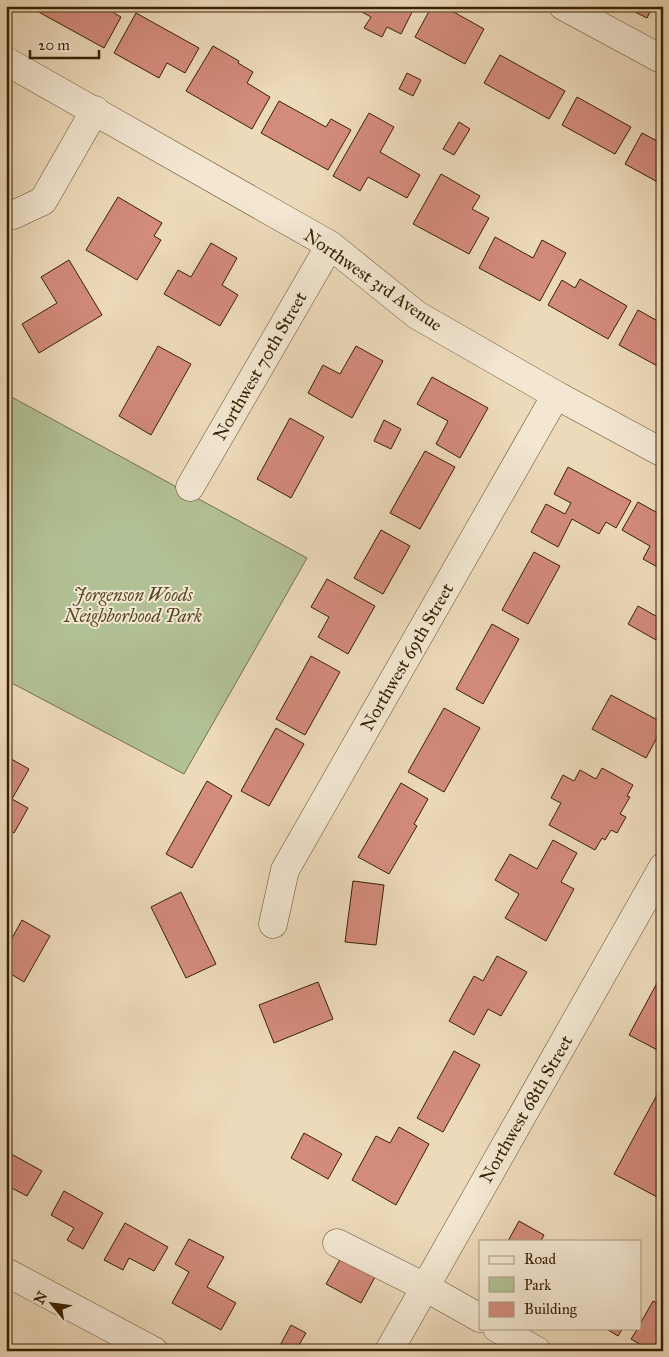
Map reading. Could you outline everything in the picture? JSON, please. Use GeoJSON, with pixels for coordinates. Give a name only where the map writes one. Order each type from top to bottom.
{"type":"FeatureCollection","features":[{"type":"Feature","properties":{"kind":"street"},"geometry":{"type":"LineString","coordinates":[[563,6],[663,60]]}},
{"type":"Feature","properties":{"kind":"street","name":"Northwest 3rd Avenue"},"geometry":{"type":"LineString","coordinates":[[6,61],[330,245],[417,315],[556,395],[663,453]]}},
{"type":"Feature","properties":{"kind":"street"},"geometry":{"type":"LineString","coordinates":[[13,215],[43,201],[95,110]]}},
{"type":"Feature","properties":{"kind":"street","name":"Northwest 70th Street"},"geometry":{"type":"LineString","coordinates":[[190,487],[330,245]]}},
{"type":"Feature","properties":{"kind":"street","name":"Northwest 69th Street"},"geometry":{"type":"LineString","coordinates":[[273,924],[285,870],[556,395]]}},
{"type":"Feature","properties":{"kind":"street","name":"Northwest 68th Street"},"geometry":{"type":"LineString","coordinates":[[388,1351],[663,867]]}},
{"type":"Feature","properties":{"kind":"street"},"geometry":{"type":"LineString","coordinates":[[337,1243],[425,1287],[479,1317]]}},
{"type":"Feature","properties":{"kind":"street"},"geometry":{"type":"LineString","coordinates":[[6,1272],[154,1351]]}},
{"type":"Feature","properties":{"kind":"street"},"geometry":{"type":"LineString","coordinates":[[500,1330],[537,1351]]}},
{"type":"Feature","properties":{"kind":"green space","name":"Jorgenson Woods Neighborhood Park"},"geometry":{"type":"Polygon","coordinates":[[[6,394],[307,558],[184,774],[6,680],[6,394]]]}},
{"type":"Feature","properties":{"kind":"building"},"geometry":{"type":"Polygon","coordinates":[[[37,6],[102,6],[121,17],[104,48],[35,10],[37,6]]]}},
{"type":"Feature","properties":{"kind":"building"},"geometry":{"type":"Polygon","coordinates":[[[351,6],[415,6],[401,34],[387,27],[382,37],[364,28],[371,17],[351,6]]]}},
{"type":"Feature","properties":{"kind":"building"},"geometry":{"type":"Polygon","coordinates":[[[432,6],[443,6],[484,29],[465,64],[415,37],[432,6]]]}},
{"type":"Feature","properties":{"kind":"building"},"geometry":{"type":"Polygon","coordinates":[[[638,6],[653,6],[647,18],[635,12],[638,6]]]}},
{"type":"Feature","properties":{"kind":"building"},"geometry":{"type":"Polygon","coordinates":[[[136,13],[199,48],[185,73],[167,63],[159,78],[114,53],[136,13]]]}},
{"type":"Feature","properties":{"kind":"building"},"geometry":{"type":"Polygon","coordinates":[[[213,46],[239,61],[238,63],[253,72],[247,83],[270,97],[252,129],[186,91],[213,46]]]}},
{"type":"Feature","properties":{"kind":"building"},"geometry":{"type":"Polygon","coordinates":[[[500,55],[565,91],[549,119],[484,83],[500,55]]]}},
{"type":"Feature","properties":{"kind":"building"},"geometry":{"type":"Polygon","coordinates":[[[407,73],[421,80],[413,96],[399,89],[407,73]]]}},
{"type":"Feature","properties":{"kind":"building"},"geometry":{"type":"Polygon","coordinates":[[[577,97],[631,127],[615,154],[562,125],[577,97]]]}},
{"type":"Feature","properties":{"kind":"building"},"geometry":{"type":"Polygon","coordinates":[[[279,101],[326,127],[331,119],[351,130],[328,170],[261,133],[279,101]]]}},
{"type":"Feature","properties":{"kind":"building"},"geometry":{"type":"Polygon","coordinates":[[[369,113],[394,127],[380,152],[420,175],[407,198],[368,177],[360,191],[333,176],[369,113]]]}},
{"type":"Feature","properties":{"kind":"building"},"geometry":{"type":"Polygon","coordinates":[[[459,122],[470,129],[454,155],[443,149],[459,122]]]}},
{"type":"Feature","properties":{"kind":"building"},"geometry":{"type":"Polygon","coordinates":[[[642,133],[663,144],[663,185],[625,164],[642,133]]]}},
{"type":"Feature","properties":{"kind":"building"},"geometry":{"type":"Polygon","coordinates":[[[441,174],[480,196],[472,209],[489,218],[469,254],[413,224],[441,174]]]}},
{"type":"Feature","properties":{"kind":"building"},"geometry":{"type":"Polygon","coordinates":[[[118,197],[162,223],[154,236],[161,240],[137,280],[86,250],[118,197]]]}},
{"type":"Feature","properties":{"kind":"building"},"geometry":{"type":"Polygon","coordinates":[[[495,237],[533,258],[542,240],[566,253],[540,301],[479,268],[495,237]]]}},
{"type":"Feature","properties":{"kind":"building"},"geometry":{"type":"Polygon","coordinates":[[[211,243],[237,258],[222,285],[238,295],[220,326],[164,294],[178,270],[191,277],[211,243]]]}},
{"type":"Feature","properties":{"kind":"building"},"geometry":{"type":"Polygon","coordinates":[[[69,260],[102,315],[39,353],[22,324],[57,303],[41,277],[69,260]]]}},
{"type":"Feature","properties":{"kind":"building"},"geometry":{"type":"Polygon","coordinates":[[[580,279],[627,306],[608,339],[548,305],[562,280],[575,288],[580,279]]]}},
{"type":"Feature","properties":{"kind":"building"},"geometry":{"type":"Polygon","coordinates":[[[638,310],[663,324],[663,369],[619,345],[638,310]]]}},
{"type":"Feature","properties":{"kind":"building"},"geometry":{"type":"Polygon","coordinates":[[[158,346],[191,364],[151,435],[119,416],[158,346]]]}},
{"type":"Feature","properties":{"kind":"building"},"geometry":{"type":"Polygon","coordinates":[[[356,346],[383,361],[352,418],[308,393],[323,365],[340,374],[356,346]]]}},
{"type":"Feature","properties":{"kind":"building"},"geometry":{"type":"Polygon","coordinates":[[[432,377],[488,408],[460,458],[436,444],[448,421],[417,404],[432,377]]]}},
{"type":"Feature","properties":{"kind":"building"},"geometry":{"type":"Polygon","coordinates":[[[290,418],[324,437],[291,498],[257,479],[290,418]]]}},
{"type":"Feature","properties":{"kind":"building"},"geometry":{"type":"Polygon","coordinates":[[[384,420],[401,429],[391,449],[374,441],[384,420]]]}},
{"type":"Feature","properties":{"kind":"building"},"geometry":{"type":"Polygon","coordinates":[[[425,451],[455,467],[420,529],[390,513],[425,451]]]}},
{"type":"Feature","properties":{"kind":"building"},"geometry":{"type":"Polygon","coordinates":[[[568,467],[631,501],[616,528],[606,522],[599,534],[572,519],[558,547],[531,532],[546,504],[565,514],[571,503],[554,494],[568,467]]]}},
{"type":"Feature","properties":{"kind":"building"},"geometry":{"type":"Polygon","coordinates":[[[638,502],[663,516],[663,570],[643,559],[650,546],[622,530],[638,502]]]}},
{"type":"Feature","properties":{"kind":"building"},"geometry":{"type":"Polygon","coordinates":[[[381,530],[410,546],[383,594],[354,578],[381,530]]]}},
{"type":"Feature","properties":{"kind":"building"},"geometry":{"type":"Polygon","coordinates":[[[534,552],[560,566],[528,624],[502,610],[534,552]]]}},
{"type":"Feature","properties":{"kind":"building"},"geometry":{"type":"Polygon","coordinates":[[[327,579],[375,606],[348,654],[318,637],[329,617],[311,607],[327,579]]]}},
{"type":"Feature","properties":{"kind":"building"},"geometry":{"type":"Polygon","coordinates":[[[638,606],[663,620],[663,628],[656,640],[628,624],[638,606]]]}},
{"type":"Feature","properties":{"kind":"building"},"geometry":{"type":"Polygon","coordinates":[[[492,624],[519,639],[483,704],[456,689],[492,624]]]}},
{"type":"Feature","properties":{"kind":"building"},"geometry":{"type":"Polygon","coordinates":[[[311,656],[340,672],[305,735],[276,719],[311,656]]]}},
{"type":"Feature","properties":{"kind":"building"},"geometry":{"type":"Polygon","coordinates":[[[611,695],[663,723],[646,758],[592,729],[611,695]]]}},
{"type":"Feature","properties":{"kind":"building"},"geometry":{"type":"Polygon","coordinates":[[[444,708],[480,728],[444,792],[408,772],[444,708]]]}},
{"type":"Feature","properties":{"kind":"building"},"geometry":{"type":"Polygon","coordinates":[[[276,728],[304,744],[269,806],[241,791],[276,728]]]}},
{"type":"Feature","properties":{"kind":"building"},"geometry":{"type":"Polygon","coordinates":[[[6,756],[29,769],[12,799],[28,808],[14,833],[6,828],[6,756]]]}},
{"type":"Feature","properties":{"kind":"building"},"geometry":{"type":"Polygon","coordinates":[[[602,768],[633,785],[627,796],[630,797],[620,814],[626,817],[617,833],[611,830],[605,840],[602,838],[595,850],[549,825],[561,803],[551,798],[563,775],[574,781],[580,770],[596,779],[602,768]]]}},
{"type":"Feature","properties":{"kind":"building"},"geometry":{"type":"Polygon","coordinates":[[[207,781],[232,796],[192,868],[166,854],[207,781]]]}},
{"type":"Feature","properties":{"kind":"building"},"geometry":{"type":"Polygon","coordinates":[[[401,783],[428,799],[414,824],[417,826],[389,874],[358,857],[401,783]]]}},
{"type":"Feature","properties":{"kind":"building"},"geometry":{"type":"Polygon","coordinates":[[[553,840],[577,853],[561,882],[574,889],[546,941],[505,918],[519,894],[495,880],[510,854],[537,869],[553,840]]]}},
{"type":"Feature","properties":{"kind":"building"},"geometry":{"type":"Polygon","coordinates":[[[353,881],[384,885],[376,945],[345,942],[353,881]]]}},
{"type":"Feature","properties":{"kind":"building"},"geometry":{"type":"Polygon","coordinates":[[[181,892],[216,964],[186,978],[151,907],[181,892]]]}},
{"type":"Feature","properties":{"kind":"building"},"geometry":{"type":"Polygon","coordinates":[[[22,920],[50,936],[24,982],[6,971],[6,949],[22,920]]]}},
{"type":"Feature","properties":{"kind":"building"},"geometry":{"type":"Polygon","coordinates":[[[497,956],[527,972],[501,1016],[488,1009],[474,1035],[449,1021],[474,976],[483,981],[497,956]]]}},
{"type":"Feature","properties":{"kind":"building"},"geometry":{"type":"Polygon","coordinates":[[[663,972],[663,1053],[629,1035],[663,972]]]}},
{"type":"Feature","properties":{"kind":"building"},"geometry":{"type":"Polygon","coordinates":[[[318,982],[333,1019],[274,1043],[259,1005],[318,982]]]}},
{"type":"Feature","properties":{"kind":"building"},"geometry":{"type":"Polygon","coordinates":[[[454,1051],[480,1065],[443,1132],[417,1118],[454,1051]]]}},
{"type":"Feature","properties":{"kind":"building"},"geometry":{"type":"Polygon","coordinates":[[[657,1095],[663,1098],[663,1191],[659,1198],[614,1174],[657,1095]]]}},
{"type":"Feature","properties":{"kind":"building"},"geometry":{"type":"Polygon","coordinates":[[[399,1127],[429,1144],[396,1205],[352,1180],[376,1136],[390,1143],[399,1127]]]}},
{"type":"Feature","properties":{"kind":"building"},"geometry":{"type":"Polygon","coordinates":[[[304,1133],[342,1154],[328,1179],[291,1158],[304,1133]]]}},
{"type":"Feature","properties":{"kind":"building"},"geometry":{"type":"Polygon","coordinates":[[[6,1151],[42,1171],[27,1196],[6,1185],[6,1151]]]}},
{"type":"Feature","properties":{"kind":"building"},"geometry":{"type":"Polygon","coordinates":[[[64,1191],[103,1213],[83,1249],[67,1240],[74,1228],[51,1215],[64,1191]]]}},
{"type":"Feature","properties":{"kind":"building"},"geometry":{"type":"Polygon","coordinates":[[[519,1221],[544,1235],[542,1240],[509,1240],[519,1221]]]}},
{"type":"Feature","properties":{"kind":"building"},"geometry":{"type":"Polygon","coordinates":[[[125,1223],[168,1247],[154,1271],[129,1258],[123,1270],[104,1260],[125,1223]]]}},
{"type":"Feature","properties":{"kind":"building"},"geometry":{"type":"Polygon","coordinates":[[[189,1239],[224,1257],[207,1287],[236,1303],[221,1330],[172,1303],[189,1272],[175,1264],[189,1239]]]}},
{"type":"Feature","properties":{"kind":"building"},"geometry":{"type":"Polygon","coordinates":[[[342,1256],[376,1275],[361,1303],[326,1284],[342,1256]]]}},
{"type":"Feature","properties":{"kind":"building"},"geometry":{"type":"Polygon","coordinates":[[[653,1301],[663,1306],[663,1351],[651,1351],[631,1339],[637,1330],[642,1330],[642,1320],[653,1301]]]}},
{"type":"Feature","properties":{"kind":"building"},"geometry":{"type":"Polygon","coordinates":[[[291,1325],[306,1333],[299,1345],[310,1351],[277,1351],[291,1325]]]}},
{"type":"Feature","properties":{"kind":"building"},"geometry":{"type":"Polygon","coordinates":[[[608,1330],[622,1330],[618,1336],[608,1330]]]}}]}
